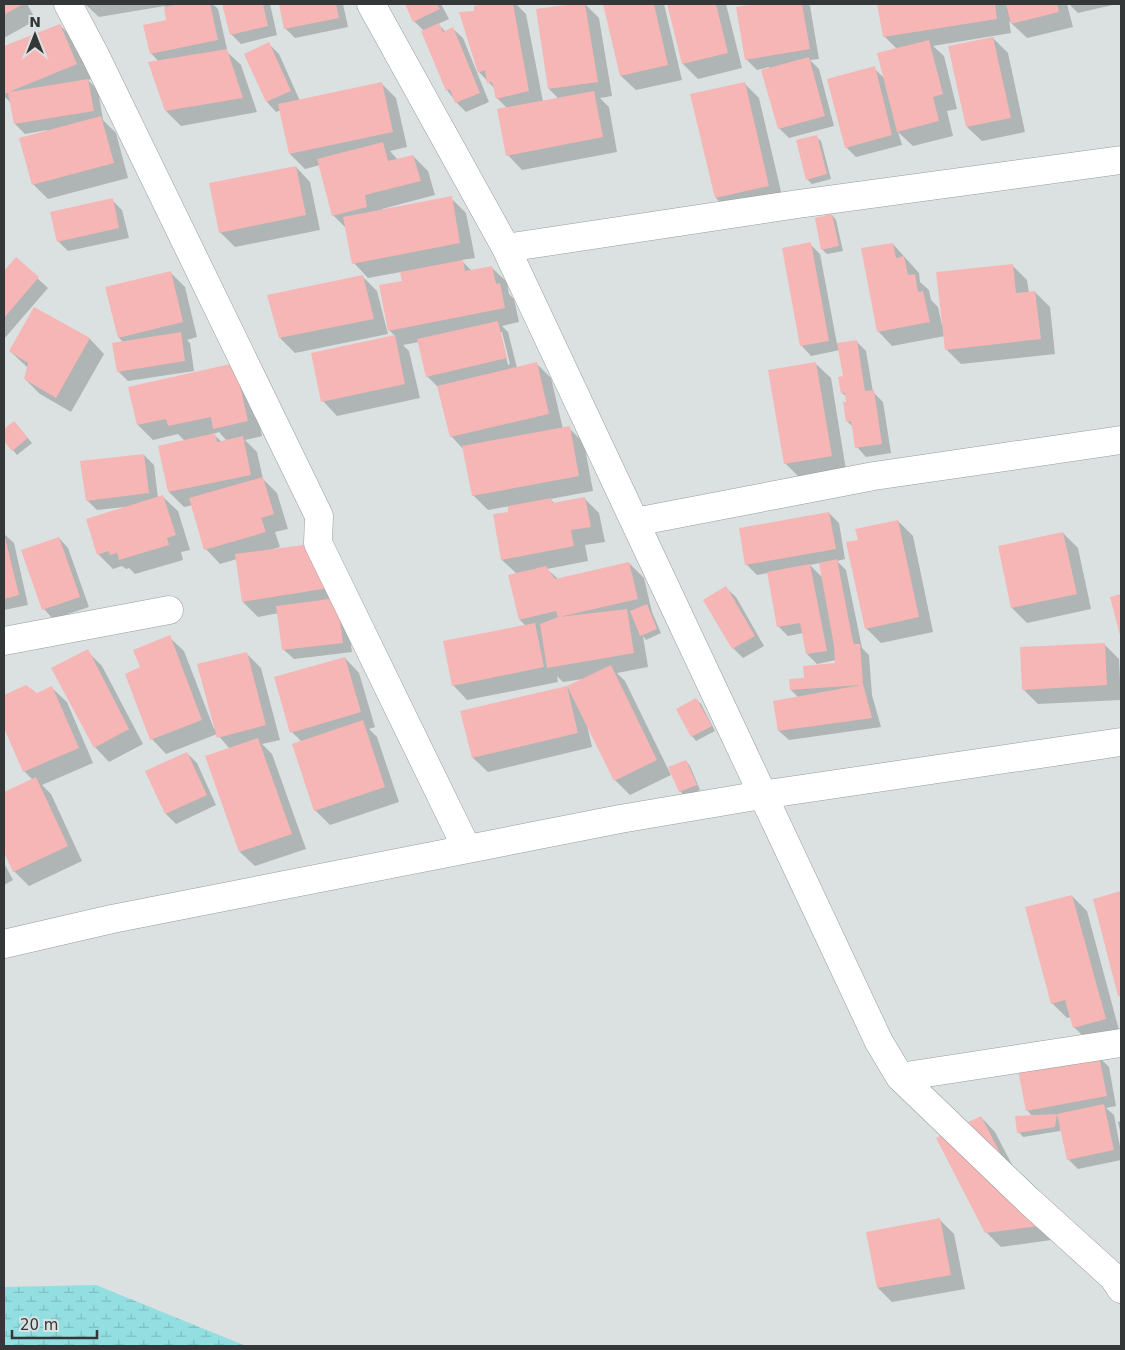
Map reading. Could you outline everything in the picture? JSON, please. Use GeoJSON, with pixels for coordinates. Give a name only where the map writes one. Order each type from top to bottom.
{"type":"FeatureCollection","features":[{"type":"Feature","properties":{"kind":"street"},"geometry":{"type":"LineString","coordinates":[[68,4],[319,516],[318,543],[467,849]]}},
{"type":"Feature","properties":{"kind":"street"},"geometry":{"type":"LineString","coordinates":[[371,4],[506,248],[879,1042],[900,1077],[1028,1200],[1113,1278],[1121,1289]]}},
{"type":"Feature","properties":{"kind":"street"},"geometry":{"type":"LineString","coordinates":[[506,248],[798,204],[1121,160]]}},
{"type":"Feature","properties":{"kind":"street"},"geometry":{"type":"LineString","coordinates":[[635,522],[874,476],[1121,440]]}},
{"type":"Feature","properties":{"kind":"street"},"geometry":{"type":"LineString","coordinates":[[4,641],[169,610]]}},
{"type":"Feature","properties":{"kind":"street"},"geometry":{"type":"LineString","coordinates":[[4,944],[122,917],[620,819],[762,795],[1121,742]]}},
{"type":"Feature","properties":{"kind":"street"},"geometry":{"type":"LineString","coordinates":[[900,1077],[1121,1043]]}},
{"type":"Feature","properties":{"kind":"green space"},"geometry":{"type":"Polygon","coordinates":[[[96,1285],[246,1346],[4,1346],[4,1287],[96,1285]]]}},
{"type":"Feature","properties":{"kind":"building"},"geometry":{"type":"Polygon","coordinates":[[[4,4],[23,4],[4,15],[4,4]]]}},
{"type":"Feature","properties":{"kind":"building"},"geometry":{"type":"Polygon","coordinates":[[[181,4],[210,4],[218,40],[150,54],[143,25],[166,20],[164,7],[181,4]]]}},
{"type":"Feature","properties":{"kind":"building"},"geometry":{"type":"Polygon","coordinates":[[[222,4],[263,4],[268,26],[230,35],[222,4]]]}},
{"type":"Feature","properties":{"kind":"building"},"geometry":{"type":"Polygon","coordinates":[[[279,4],[336,4],[339,18],[284,29],[279,4]]]}},
{"type":"Feature","properties":{"kind":"building"},"geometry":{"type":"Polygon","coordinates":[[[405,4],[437,4],[440,9],[413,22],[405,4]]]}},
{"type":"Feature","properties":{"kind":"building"},"geometry":{"type":"Polygon","coordinates":[[[513,4],[529,91],[496,99],[492,82],[487,83],[485,70],[478,73],[459,12],[474,11],[474,6],[513,4]]]}},
{"type":"Feature","properties":{"kind":"building"},"geometry":{"type":"Polygon","coordinates":[[[585,4],[598,82],[548,89],[536,9],[585,4]]]}},
{"type":"Feature","properties":{"kind":"building"},"geometry":{"type":"Polygon","coordinates":[[[603,4],[654,4],[668,65],[620,76],[603,4]]]}},
{"type":"Feature","properties":{"kind":"building"},"geometry":{"type":"Polygon","coordinates":[[[667,4],[716,4],[728,53],[682,64],[667,4]]]}},
{"type":"Feature","properties":{"kind":"building"},"geometry":{"type":"Polygon","coordinates":[[[753,4],[802,4],[810,49],[745,60],[736,7],[753,4]]]}},
{"type":"Feature","properties":{"kind":"building"},"geometry":{"type":"Polygon","coordinates":[[[877,4],[995,4],[997,19],[883,37],[877,4]]]}},
{"type":"Feature","properties":{"kind":"building"},"geometry":{"type":"Polygon","coordinates":[[[1006,4],[1057,4],[1059,12],[1011,24],[1006,4]]]}},
{"type":"Feature","properties":{"kind":"building"},"geometry":{"type":"Polygon","coordinates":[[[439,23],[443,32],[453,27],[480,93],[455,103],[450,89],[446,91],[421,31],[439,23]]]}},
{"type":"Feature","properties":{"kind":"building"},"geometry":{"type":"Polygon","coordinates":[[[60,24],[77,64],[9,92],[88,79],[94,111],[14,124],[8,93],[4,94],[4,46],[60,24]]]}},
{"type":"Feature","properties":{"kind":"building"},"geometry":{"type":"Polygon","coordinates":[[[993,37],[1011,118],[966,127],[948,46],[993,37]]]}},
{"type":"Feature","properties":{"kind":"building"},"geometry":{"type":"Polygon","coordinates":[[[929,40],[943,94],[933,97],[939,121],[897,132],[877,53],[929,40]]]}},
{"type":"Feature","properties":{"kind":"building"},"geometry":{"type":"Polygon","coordinates":[[[269,42],[291,91],[266,102],[244,54],[269,42]]]}},
{"type":"Feature","properties":{"kind":"building"},"geometry":{"type":"Polygon","coordinates":[[[227,49],[243,98],[165,111],[148,62],[227,49]]]}},
{"type":"Feature","properties":{"kind":"building"},"geometry":{"type":"Polygon","coordinates":[[[809,57],[825,116],[778,129],[761,70],[809,57]]]}},
{"type":"Feature","properties":{"kind":"building"},"geometry":{"type":"Polygon","coordinates":[[[875,66],[892,135],[845,148],[827,79],[875,66]]]}},
{"type":"Feature","properties":{"kind":"building"},"geometry":{"type":"Polygon","coordinates":[[[382,82],[393,132],[289,154],[278,104],[382,82]]]}},
{"type":"Feature","properties":{"kind":"building"},"geometry":{"type":"Polygon","coordinates":[[[745,82],[769,186],[715,198],[690,94],[745,82]]]}},
{"type":"Feature","properties":{"kind":"building"},"geometry":{"type":"Polygon","coordinates":[[[594,91],[603,137],[506,156],[497,109],[594,91]]]}},
{"type":"Feature","properties":{"kind":"building"},"geometry":{"type":"Polygon","coordinates":[[[101,116],[114,163],[32,185],[19,138],[101,116]]]}},
{"type":"Feature","properties":{"kind":"building"},"geometry":{"type":"Polygon","coordinates":[[[817,135],[827,174],[806,180],[796,140],[817,135]]]}},
{"type":"Feature","properties":{"kind":"building"},"geometry":{"type":"Polygon","coordinates":[[[383,142],[388,161],[413,155],[421,181],[365,195],[367,207],[332,216],[317,159],[383,142]]]}},
{"type":"Feature","properties":{"kind":"building"},"geometry":{"type":"Polygon","coordinates":[[[296,166],[306,215],[219,233],[209,183],[296,166]]]}},
{"type":"Feature","properties":{"kind":"building"},"geometry":{"type":"Polygon","coordinates":[[[452,196],[460,243],[352,264],[343,217],[452,196]]]}},
{"type":"Feature","properties":{"kind":"building"},"geometry":{"type":"Polygon","coordinates":[[[113,198],[119,228],[57,242],[50,212],[113,198]]]}},
{"type":"Feature","properties":{"kind":"building"},"geometry":{"type":"Polygon","coordinates":[[[832,214],[839,246],[821,250],[815,218],[832,214]]]}},
{"type":"Feature","properties":{"kind":"building"},"geometry":{"type":"Polygon","coordinates":[[[811,242],[829,341],[800,346],[782,248],[811,242]]]}},
{"type":"Feature","properties":{"kind":"building"},"geometry":{"type":"Polygon","coordinates":[[[893,243],[896,258],[904,256],[908,275],[915,274],[918,292],[923,291],[930,322],[877,332],[861,248],[893,243]]]}},
{"type":"Feature","properties":{"kind":"building"},"geometry":{"type":"Polygon","coordinates":[[[16,257],[39,277],[4,318],[4,271],[16,257]]]}},
{"type":"Feature","properties":{"kind":"building"},"geometry":{"type":"Polygon","coordinates":[[[463,260],[465,271],[492,266],[496,284],[500,283],[505,308],[388,331],[379,285],[402,281],[400,272],[463,260]]]}},
{"type":"Feature","properties":{"kind":"building"},"geometry":{"type":"Polygon","coordinates":[[[1013,264],[1016,293],[1035,291],[1041,339],[945,350],[936,272],[1013,264]]]}},
{"type":"Feature","properties":{"kind":"building"},"geometry":{"type":"Polygon","coordinates":[[[171,271],[183,322],[118,338],[105,287],[171,271]]]}},
{"type":"Feature","properties":{"kind":"building"},"geometry":{"type":"Polygon","coordinates":[[[363,275],[374,319],[279,338],[267,295],[363,275]]]}},
{"type":"Feature","properties":{"kind":"building"},"geometry":{"type":"Polygon","coordinates":[[[34,307],[90,338],[56,398],[24,379],[28,363],[9,351],[34,307]]]}},
{"type":"Feature","properties":{"kind":"building"},"geometry":{"type":"Polygon","coordinates":[[[498,321],[507,358],[426,377],[417,339],[498,321]]]}},
{"type":"Feature","properties":{"kind":"building"},"geometry":{"type":"Polygon","coordinates":[[[181,332],[185,361],[117,372],[112,343],[181,332]]]}},
{"type":"Feature","properties":{"kind":"building"},"geometry":{"type":"Polygon","coordinates":[[[395,335],[405,384],[321,402],[311,353],[395,335]]]}},
{"type":"Feature","properties":{"kind":"building"},"geometry":{"type":"Polygon","coordinates":[[[857,340],[865,391],[874,390],[882,444],[855,448],[851,421],[846,422],[843,402],[846,402],[845,393],[841,393],[838,377],[843,376],[837,343],[857,340]]]}},
{"type":"Feature","properties":{"kind":"building"},"geometry":{"type":"Polygon","coordinates":[[[537,362],[549,414],[450,437],[437,386],[537,362]]]}},
{"type":"Feature","properties":{"kind":"building"},"geometry":{"type":"Polygon","coordinates":[[[816,362],[832,456],[784,464],[768,370],[816,362]]]}},
{"type":"Feature","properties":{"kind":"building"},"geometry":{"type":"Polygon","coordinates":[[[235,363],[248,421],[213,429],[211,417],[168,426],[166,419],[137,425],[128,387],[235,363]]]}},
{"type":"Feature","properties":{"kind":"building"},"geometry":{"type":"Polygon","coordinates":[[[14,421],[28,438],[12,451],[4,441],[4,429],[14,421]]]}},
{"type":"Feature","properties":{"kind":"building"},"geometry":{"type":"Polygon","coordinates":[[[570,426],[579,476],[472,496],[462,446],[570,426]]]}},
{"type":"Feature","properties":{"kind":"building"},"geometry":{"type":"Polygon","coordinates":[[[215,433],[217,442],[243,436],[251,475],[168,492],[158,446],[215,433]]]}},
{"type":"Feature","properties":{"kind":"building"},"geometry":{"type":"Polygon","coordinates":[[[144,454],[149,493],[86,501],[80,461],[144,454]]]}},
{"type":"Feature","properties":{"kind":"building"},"geometry":{"type":"Polygon","coordinates":[[[263,477],[274,514],[261,518],[266,532],[204,550],[189,498],[263,477]]]}},
{"type":"Feature","properties":{"kind":"building"},"geometry":{"type":"Polygon","coordinates":[[[163,495],[176,535],[167,538],[169,545],[119,560],[117,553],[110,555],[108,551],[97,555],[86,519],[163,495]]]}},
{"type":"Feature","properties":{"kind":"building"},"geometry":{"type":"Polygon","coordinates":[[[585,497],[591,527],[571,530],[574,546],[501,560],[493,514],[508,512],[508,506],[552,498],[552,503],[585,497]]]}},
{"type":"Feature","properties":{"kind":"building"},"geometry":{"type":"Polygon","coordinates":[[[829,512],[836,549],[745,565],[739,528],[829,512]]]}},
{"type":"Feature","properties":{"kind":"building"},"geometry":{"type":"Polygon","coordinates":[[[898,520],[919,617],[865,629],[846,542],[858,540],[855,529],[898,520]]]}},
{"type":"Feature","properties":{"kind":"building"},"geometry":{"type":"Polygon","coordinates":[[[1063,532],[1077,594],[1011,608],[998,546],[1063,532]]]}},
{"type":"Feature","properties":{"kind":"building"},"geometry":{"type":"Polygon","coordinates":[[[4,533],[19,595],[4,599],[4,533]]]}},
{"type":"Feature","properties":{"kind":"building"},"geometry":{"type":"Polygon","coordinates":[[[59,537],[80,597],[42,610],[21,550],[59,537]]]}},
{"type":"Feature","properties":{"kind":"building"},"geometry":{"type":"Polygon","coordinates":[[[318,543],[329,588],[242,602],[235,554],[318,543]]]}},
{"type":"Feature","properties":{"kind":"building"},"geometry":{"type":"Polygon","coordinates":[[[837,559],[852,637],[854,644],[860,644],[863,684],[872,718],[778,731],[773,701],[861,685],[790,690],[789,679],[804,678],[803,666],[835,663],[834,646],[819,563],[837,559]]]}},
{"type":"Feature","properties":{"kind":"building"},"geometry":{"type":"Polygon","coordinates":[[[629,562],[638,599],[559,617],[627,609],[634,653],[547,668],[540,624],[558,617],[556,611],[519,620],[508,575],[546,566],[555,579],[629,562]]]}},
{"type":"Feature","properties":{"kind":"building"},"geometry":{"type":"Polygon","coordinates":[[[810,564],[827,651],[806,654],[800,623],[777,627],[767,572],[810,564]]]}},
{"type":"Feature","properties":{"kind":"building"},"geometry":{"type":"Polygon","coordinates":[[[726,586],[755,636],[732,649],[703,600],[726,586]]]}},
{"type":"Feature","properties":{"kind":"building"},"geometry":{"type":"Polygon","coordinates":[[[1121,594],[1121,639],[1110,597],[1121,594]]]}},
{"type":"Feature","properties":{"kind":"building"},"geometry":{"type":"Polygon","coordinates":[[[337,598],[343,643],[282,650],[276,606],[337,598]]]}},
{"type":"Feature","properties":{"kind":"building"},"geometry":{"type":"Polygon","coordinates":[[[647,604],[657,629],[640,636],[630,611],[647,604]]]}},
{"type":"Feature","properties":{"kind":"building"},"geometry":{"type":"Polygon","coordinates":[[[535,623],[544,667],[452,686],[443,641],[535,623]]]}},
{"type":"Feature","properties":{"kind":"building"},"geometry":{"type":"Polygon","coordinates":[[[170,635],[202,720],[150,740],[125,674],[140,667],[133,650],[170,635]]]}},
{"type":"Feature","properties":{"kind":"building"},"geometry":{"type":"Polygon","coordinates":[[[1105,643],[1107,685],[1022,690],[1020,647],[1105,643]]]}},
{"type":"Feature","properties":{"kind":"building"},"geometry":{"type":"Polygon","coordinates":[[[88,649],[129,729],[94,748],[51,668],[88,649]]]}},
{"type":"Feature","properties":{"kind":"building"},"geometry":{"type":"Polygon","coordinates":[[[247,652],[266,725],[217,738],[197,664],[247,652]]]}},
{"type":"Feature","properties":{"kind":"building"},"geometry":{"type":"Polygon","coordinates":[[[345,657],[361,712],[290,733],[274,677],[345,657]]]}},
{"type":"Feature","properties":{"kind":"building"},"geometry":{"type":"Polygon","coordinates":[[[611,665],[657,760],[614,781],[567,686],[611,665]]]}},
{"type":"Feature","properties":{"kind":"building"},"geometry":{"type":"Polygon","coordinates":[[[26,685],[37,693],[52,686],[79,748],[23,772],[4,728],[4,695],[26,685]]]}},
{"type":"Feature","properties":{"kind":"building"},"geometry":{"type":"Polygon","coordinates":[[[567,686],[578,733],[472,758],[460,711],[567,686]]]}},
{"type":"Feature","properties":{"kind":"building"},"geometry":{"type":"Polygon","coordinates":[[[696,698],[712,726],[691,737],[676,709],[696,698]]]}},
{"type":"Feature","properties":{"kind":"building"},"geometry":{"type":"Polygon","coordinates":[[[363,720],[385,787],[314,811],[292,744],[363,720]]]}},
{"type":"Feature","properties":{"kind":"building"},"geometry":{"type":"Polygon","coordinates":[[[258,738],[292,834],[239,852],[205,756],[258,738]]]}},
{"type":"Feature","properties":{"kind":"building"},"geometry":{"type":"Polygon","coordinates":[[[187,752],[207,795],[165,814],[145,771],[187,752]]]}},
{"type":"Feature","properties":{"kind":"building"},"geometry":{"type":"Polygon","coordinates":[[[686,760],[697,785],[679,792],[668,767],[686,760]]]}},
{"type":"Feature","properties":{"kind":"building"},"geometry":{"type":"Polygon","coordinates":[[[36,777],[68,846],[13,872],[4,852],[4,792],[36,777]]]}},
{"type":"Feature","properties":{"kind":"building"},"geometry":{"type":"Polygon","coordinates":[[[1121,891],[1121,995],[1118,996],[1093,899],[1121,891]]]}},
{"type":"Feature","properties":{"kind":"building"},"geometry":{"type":"Polygon","coordinates":[[[1072,895],[1106,1019],[1073,1028],[1065,1000],[1051,1004],[1025,907],[1072,895]]]}},
{"type":"Feature","properties":{"kind":"building"},"geometry":{"type":"Polygon","coordinates":[[[1099,1056],[1107,1096],[1026,1111],[1018,1070],[1099,1056]]]}},
{"type":"Feature","properties":{"kind":"building"},"geometry":{"type":"Polygon","coordinates":[[[1104,1104],[1114,1150],[1067,1160],[1057,1114],[1104,1104]]]}},
{"type":"Feature","properties":{"kind":"building"},"geometry":{"type":"Polygon","coordinates":[[[1057,1114],[1055,1127],[1017,1133],[1015,1116],[1057,1114]]]}},
{"type":"Feature","properties":{"kind":"building"},"geometry":{"type":"Polygon","coordinates":[[[981,1116],[1038,1226],[985,1233],[936,1138],[981,1116]]]}},
{"type":"Feature","properties":{"kind":"building"},"geometry":{"type":"Polygon","coordinates":[[[940,1218],[951,1275],[877,1288],[866,1232],[940,1218]]]}}]}
